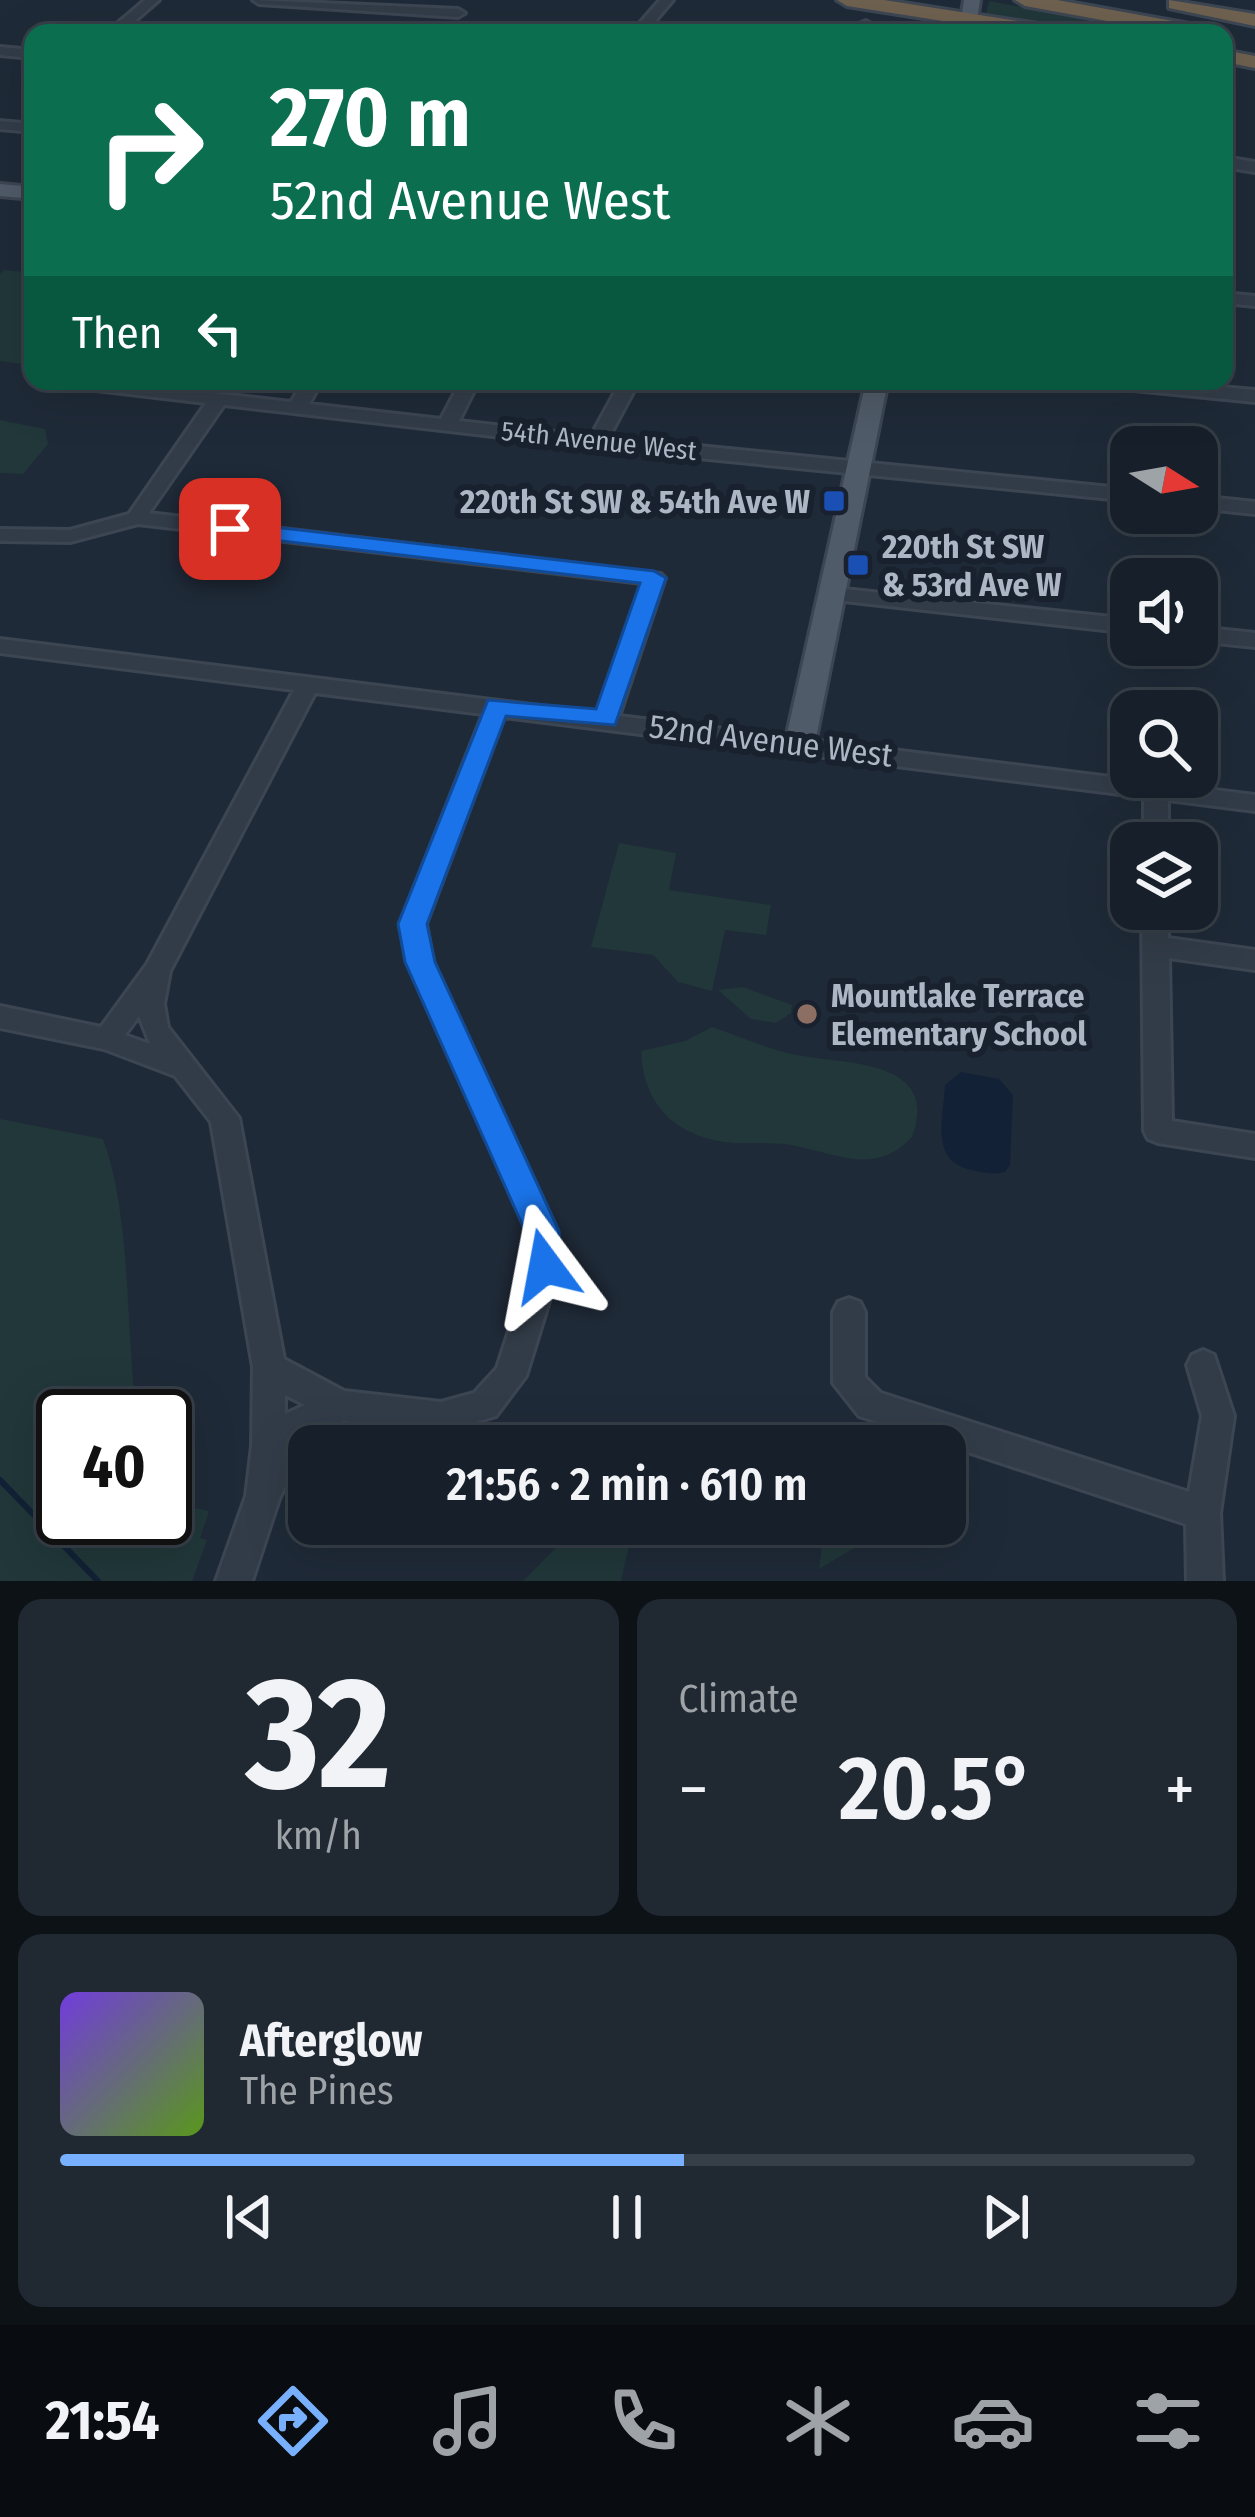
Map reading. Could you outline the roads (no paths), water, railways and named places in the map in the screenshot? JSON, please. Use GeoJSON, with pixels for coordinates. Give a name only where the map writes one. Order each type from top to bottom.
{"type":"FeatureCollection","features":[{"type":"Feature","properties":{"kind":"highway"},"geometry":{"type":"LineString","coordinates":[[848,0],[1008,24]]}},
{"type":"Feature","properties":{"kind":"highway"},"geometry":{"type":"LineString","coordinates":[[1025,0],[1157,24]]}},
{"type":"Feature","properties":{"kind":"highway"},"geometry":{"type":"LineString","coordinates":[[1154,0],[1255,20]]}},
{"type":"Feature","properties":{"kind":"highway"},"geometry":{"type":"LineString","coordinates":[[1221,0],[1255,10]]}},
{"type":"Feature","properties":{"kind":"main road"},"geometry":{"type":"LineString","coordinates":[[800,743],[875,390]]}},
{"type":"Feature","properties":{"kind":"street"},"geometry":{"type":"LineString","coordinates":[[124,24],[153,0]]}},
{"type":"Feature","properties":{"kind":"street"},"geometry":{"type":"LineString","coordinates":[[259,0],[458,13]]}},
{"type":"Feature","properties":{"kind":"street"},"geometry":{"type":"LineString","coordinates":[[646,24],[667,0]]}},
{"type":"Feature","properties":{"kind":"street","name":"54th Avenue West"},"geometry":{"type":"LineString","coordinates":[[124,390],[1110,493]]}},
{"type":"Feature","properties":{"kind":"street"},"geometry":{"type":"LineString","coordinates":[[296,409],[308,390]]}},
{"type":"Feature","properties":{"kind":"street"},"geometry":{"type":"LineString","coordinates":[[447,424],[465,390]]}},
{"type":"Feature","properties":{"kind":"street"},"geometry":{"type":"LineString","coordinates":[[597,442],[625,390]]}},
{"type":"Feature","properties":{"kind":"street"},"geometry":{"type":"LineString","coordinates":[[1191,390],[1255,396]]}},
{"type":"Feature","properties":{"kind":"street"},"geometry":{"type":"LineString","coordinates":[[136,518],[217,401]]}},
{"type":"Feature","properties":{"kind":"street"},"geometry":{"type":"LineString","coordinates":[[1218,504],[1255,508]]}},
{"type":"Feature","properties":{"kind":"street"},"geometry":{"type":"LineString","coordinates":[[0,535],[48,540],[74,537],[136,518],[654,578],[606,719]]}},
{"type":"Feature","properties":{"kind":"street"},"geometry":{"type":"LineString","coordinates":[[833,594],[1110,624]]}},
{"type":"Feature","properties":{"kind":"street"},"geometry":{"type":"LineString","coordinates":[[1218,636],[1255,640]]}},
{"type":"Feature","properties":{"kind":"street","name":"52nd Avenue West"},"geometry":{"type":"LineString","coordinates":[[0,646],[1110,785]]}},
{"type":"Feature","properties":{"kind":"street"},"geometry":{"type":"LineString","coordinates":[[107,1039],[157,971],[308,684]]}},
{"type":"Feature","properties":{"kind":"street"},"geometry":{"type":"LineString","coordinates":[[269,1366],[303,1389],[343,1406],[441,1417],[484,1405],[510,1376],[545,1266],[542,1231],[420,962],[412,924],[497,706]]}},
{"type":"Feature","properties":{"kind":"street","name":"52nd Avenue West"},"geometry":{"type":"LineString","coordinates":[[1214,798],[1255,803]]}},
{"type":"Feature","properties":{"kind":"street"},"geometry":{"type":"LineString","coordinates":[[1155,930],[1158,1131],[1255,1146]]}},
{"type":"Feature","properties":{"kind":"street"},"geometry":{"type":"LineString","coordinates":[[1155,946],[1255,960]]}},
{"type":"Feature","properties":{"kind":"street"},"geometry":{"type":"LineString","coordinates":[[157,971],[150,1004],[155,1030],[225,1118],[269,1366],[263,1496]]}},
{"type":"Feature","properties":{"kind":"street"},"geometry":{"type":"LineString","coordinates":[[0,1017],[107,1039],[151,1052],[184,1069]]}},
{"type":"Feature","properties":{"kind":"street"},"geometry":{"type":"LineString","coordinates":[[849,1312],[849,1383],[871,1405],[1203,1514]]}},
{"type":"Feature","properties":{"kind":"street"},"geometry":{"type":"LineString","coordinates":[[1203,1365],[1218,1416],[1203,1514],[1205,1581]]}},
{"type":"Feature","properties":{"kind":"street"},"geometry":{"type":"LineString","coordinates":[[234,1581],[263,1496],[298,1423],[343,1406]]}},
{"type":"Feature","properties":{"kind":"water"},"geometry":{"type":"Polygon","coordinates":[[[961,1072],[999,1079],[1013,1095],[1010,1165],[1005,1172],[961,1167],[945,1150],[945,1085],[961,1072]]]}},
{"type":"Feature","properties":{"kind":"waterway"},"geometry":{"type":"LineString","coordinates":[[0,1480],[98,1581]]}},
{"type":"Feature","properties":{"kind":"place","name":"220th St SW & 54th Ave W"},"geometry":{"type":"Point","coordinates":[834,501]}},
{"type":"Feature","properties":{"kind":"place","name":"220th St SW & 53rd Ave W"},"geometry":{"type":"Point","coordinates":[858,565]}},
{"type":"Feature","properties":{"kind":"place","name":"Mountlake Terrace Elementary School"},"geometry":{"type":"Point","coordinates":[807,1014]}}]}
